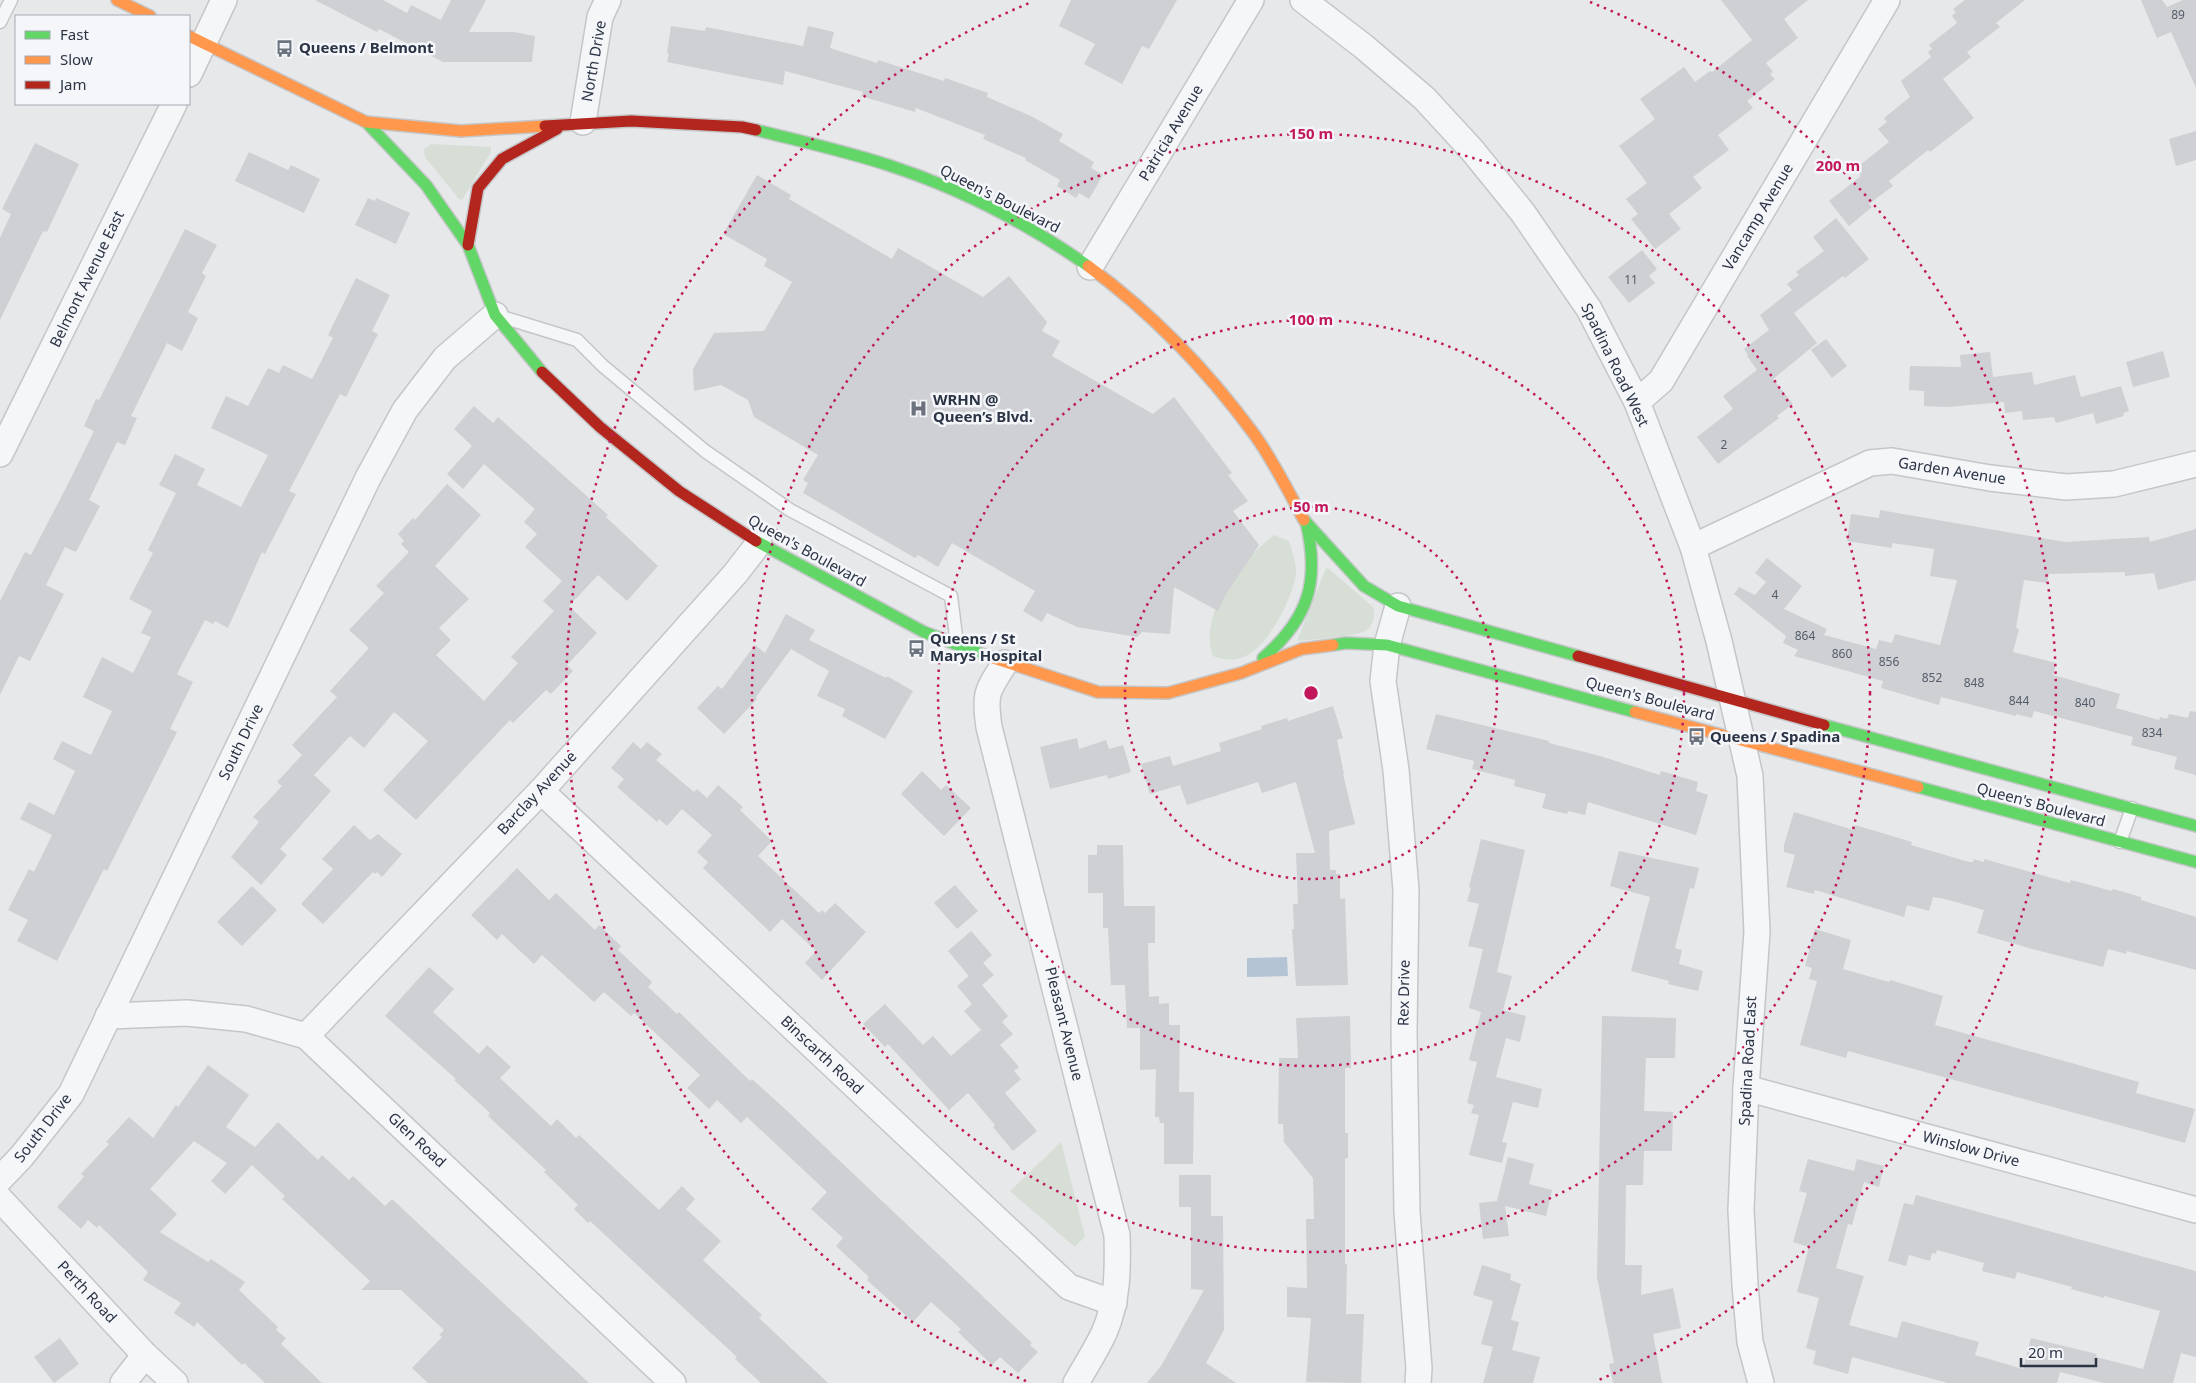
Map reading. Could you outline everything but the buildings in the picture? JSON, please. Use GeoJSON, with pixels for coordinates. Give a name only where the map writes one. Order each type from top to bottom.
{"type":"FeatureCollection","features":[{"type":"Feature","properties":{"kind":"street"},"geometry":{"type":"LineString","coordinates":[[117,0],[148,15]]}},
{"type":"Feature","properties":{"kind":"street"},"geometry":{"type":"LineString","coordinates":[[190,69],[196,40],[224,0]]}},
{"type":"Feature","properties":{"kind":"street","name":"North Drive"},"geometry":{"type":"LineString","coordinates":[[572,124],[600,17],[608,0]]}},
{"type":"Feature","properties":{"kind":"street","name":"Patricia Avenue"},"geometry":{"type":"LineString","coordinates":[[1090,266],[1251,0]]}},
{"type":"Feature","properties":{"kind":"street","name":"Spadina Road West"},"geometry":{"type":"LineString","coordinates":[[1302,0],[1363,46],[1424,98],[1472,150],[1523,214],[1589,309],[1637,402],[1694,547],[1742,739]]}},
{"type":"Feature","properties":{"kind":"street","name":"Vancamp Avenue"},"geometry":{"type":"LineString","coordinates":[[1637,402],[1661,382],[1887,0]]}},
{"type":"Feature","properties":{"kind":"street","name":"Queen's Boulevard"},"geometry":{"type":"LineString","coordinates":[[196,40],[366,122],[461,131],[631,121],[742,128],[818,145],[889,165],[933,180],[1008,216],[1051,240],[1090,266],[1143,308],[1194,360],[1255,436],[1305,521],[1364,586],[1398,606],[1733,700],[2196,826]]}},
{"type":"Feature","properties":{"kind":"street","name":"Belmont Avenue East"},"geometry":{"type":"LineString","coordinates":[[0,454],[174,105]]}},
{"type":"Feature","properties":{"kind":"street","name":"Queen's Boulevard"},"geometry":{"type":"LineString","coordinates":[[366,122],[426,185],[468,245],[495,315],[536,366],[600,426],[680,491],[759,543],[924,632],[957,646],[1098,692],[1168,693],[1241,673],[1302,648],[1346,643],[1387,645],[2196,862]]}},
{"type":"Feature","properties":{"kind":"street","name":"Queen's Boulevard"},"geometry":{"type":"LineString","coordinates":[[468,245],[478,188],[502,159],[572,124]]}},
{"type":"Feature","properties":{"kind":"street","name":"South Drive"},"geometry":{"type":"LineString","coordinates":[[0,1179],[22,1156],[70,1094],[368,478],[405,410],[445,358],[495,315]]}},
{"type":"Feature","properties":{"kind":"street","name":"Garden Avenue"},"geometry":{"type":"LineString","coordinates":[[1694,547],[1870,463],[1892,461],[1990,478],[2066,487],[2114,484],[2196,464]]}},
{"type":"Feature","properties":{"kind":"street","name":"Queen's Boulevard"},"geometry":{"type":"LineString","coordinates":[[1241,673],[1265,657],[1290,633],[1306,607],[1314,575],[1311,539],[1305,521]]}},
{"type":"Feature","properties":{"kind":"street","name":"Barclay Avenue"},"geometry":{"type":"LineString","coordinates":[[306,1036],[541,791],[728,581],[759,543]]}},
{"type":"Feature","properties":{"kind":"street","name":"Rex Drive"},"geometry":{"type":"LineString","coordinates":[[1398,606],[1387,645],[1383,681],[1396,770],[1406,890],[1404,1032],[1407,1212],[1419,1368],[1418,1383]]}},
{"type":"Feature","properties":{"kind":"street","name":"Pleasant Avenue"},"geometry":{"type":"LineString","coordinates":[[1005,663],[988,689],[985,704],[1117,1235],[1118,1276],[1114,1302],[1104,1332],[1076,1383]]}},
{"type":"Feature","properties":{"kind":"street","name":"Spadina Road East"},"geometry":{"type":"LineString","coordinates":[[1742,739],[1750,776],[1757,932],[1746,1088],[1742,1210],[1745,1285],[1750,1342],[1762,1383]]}},
{"type":"Feature","properties":{"kind":"street","name":"Binscarth Road"},"geometry":{"type":"LineString","coordinates":[[541,791],[1069,1288],[1114,1302]]}},
{"type":"Feature","properties":{"kind":"street","name":"Glen Road"},"geometry":{"type":"LineString","coordinates":[[108,1016],[188,1013],[246,1019],[306,1036],[674,1383]]}},
{"type":"Feature","properties":{"kind":"street","name":"Winslow Drive"},"geometry":{"type":"LineString","coordinates":[[1746,1088],[2196,1210]]}},
{"type":"Feature","properties":{"kind":"street","name":"Perth Road"},"geometry":{"type":"LineString","coordinates":[[0,1199],[146,1355],[175,1383]]}},
{"type":"Feature","properties":{"kind":"street"},"geometry":{"type":"LineString","coordinates":[[123,1383],[146,1355]]}},
{"type":"Feature","properties":{"kind":"lane"},"geometry":{"type":"LineString","coordinates":[[0,22],[11,0]]}},
{"type":"Feature","properties":{"kind":"lane"},"geometry":{"type":"LineString","coordinates":[[495,315],[578,340],[604,366],[705,451],[790,510],[951,596],[957,646]]}},
{"type":"Feature","properties":{"kind":"lane"},"geometry":{"type":"LineString","coordinates":[[2120,842],[2132,808]]}},
{"type":"Feature","properties":{"kind":"shaded area"},"geometry":{"type":"Polygon","coordinates":[[[431,144],[491,147],[491,152],[462,200],[459,199],[425,157],[424,149],[431,144]]]}},
{"type":"Feature","properties":{"kind":"shaded area"},"geometry":{"type":"Polygon","coordinates":[[[1274,535],[1289,541],[1296,567],[1294,585],[1284,609],[1269,634],[1252,652],[1243,657],[1231,659],[1213,656],[1210,640],[1211,623],[1217,606],[1226,589],[1249,558],[1274,535]]]}},
{"type":"Feature","properties":{"kind":"shaded area"},"geometry":{"type":"Polygon","coordinates":[[[1326,568],[1373,607],[1373,622],[1368,629],[1356,634],[1297,641],[1326,568]]]}},
{"type":"Feature","properties":{"kind":"shaded area"},"geometry":{"type":"Polygon","coordinates":[[[1061,1142],[1085,1236],[1075,1247],[1010,1191],[1061,1142]]]}},
{"type":"Feature","properties":{"kind":"water"},"geometry":{"type":"Polygon","coordinates":[[[1287,957],[1288,976],[1247,977],[1247,958],[1287,957]]]}},
{"type":"Feature","properties":{"kind":"traffic: fast"},"geometry":{"type":"LineString","coordinates":[[366,122],[426,185],[468,245],[495,315],[542,372]]}},
{"type":"Feature","properties":{"kind":"traffic: fast"},"geometry":{"type":"LineString","coordinates":[[756,130],[872,160],[941,184],[1017,221],[1088,266]]}},
{"type":"Feature","properties":{"kind":"traffic: fast"},"geometry":{"type":"LineString","coordinates":[[1304,520],[1364,586],[1398,606],[1578,656]]}},
{"type":"Feature","properties":{"kind":"traffic: fast"},"geometry":{"type":"LineString","coordinates":[[1263,658],[1291,628],[1301,613],[1307,597],[1312,563],[1306,522]]}},
{"type":"Feature","properties":{"kind":"traffic: fast"},"geometry":{"type":"LineString","coordinates":[[756,541],[924,632],[987,656]]}},
{"type":"Feature","properties":{"kind":"traffic: fast"},"geometry":{"type":"LineString","coordinates":[[1333,645],[1346,643],[1387,645],[1635,712]]}},
{"type":"Feature","properties":{"kind":"traffic: fast"},"geometry":{"type":"LineString","coordinates":[[1824,725],[2196,826]]}},
{"type":"Feature","properties":{"kind":"traffic: fast"},"geometry":{"type":"LineString","coordinates":[[1918,787],[2196,862]]}},
{"type":"Feature","properties":{"kind":"traffic: slow"},"geometry":{"type":"LineString","coordinates":[[117,0],[148,15]]}},
{"type":"Feature","properties":{"kind":"traffic: slow"},"geometry":{"type":"LineString","coordinates":[[190,36],[366,122],[461,131],[545,126]]}},
{"type":"Feature","properties":{"kind":"traffic: slow"},"geometry":{"type":"LineString","coordinates":[[1088,266],[1112,284],[1156,323],[1217,387],[1261,444],[1304,520]]}},
{"type":"Feature","properties":{"kind":"traffic: slow"},"geometry":{"type":"LineString","coordinates":[[987,656],[1098,692],[1168,693],[1241,673],[1302,649],[1333,645]]}},
{"type":"Feature","properties":{"kind":"traffic: slow"},"geometry":{"type":"LineString","coordinates":[[1635,712],[1918,787]]}},
{"type":"Feature","properties":{"kind":"traffic: jam"},"geometry":{"type":"LineString","coordinates":[[545,126],[631,121],[742,127],[756,130]]}},
{"type":"Feature","properties":{"kind":"traffic: jam"},"geometry":{"type":"LineString","coordinates":[[468,245],[478,188],[502,159],[557,129]]}},
{"type":"Feature","properties":{"kind":"traffic: jam"},"geometry":{"type":"LineString","coordinates":[[542,372],[600,427],[679,491],[756,541]]}},
{"type":"Feature","properties":{"kind":"traffic: jam"},"geometry":{"type":"LineString","coordinates":[[1578,656],[1824,725]]}},
{"type":"Feature","properties":{"kind":"place","name":"Queens / Belmont"},"geometry":{"type":"Point","coordinates":[285,48]}},
{"type":"Feature","properties":{"kind":"place","name":"WRHN @ Queen’s Blvd."},"geometry":{"type":"Point","coordinates":[919,409]}},
{"type":"Feature","properties":{"kind":"place","name":"Queens / St Marys Hospital"},"geometry":{"type":"Point","coordinates":[916,648]}},
{"type":"Feature","properties":{"kind":"place","name":"Queens / Spadina"},"geometry":{"type":"Point","coordinates":[1696,737]}}]}
